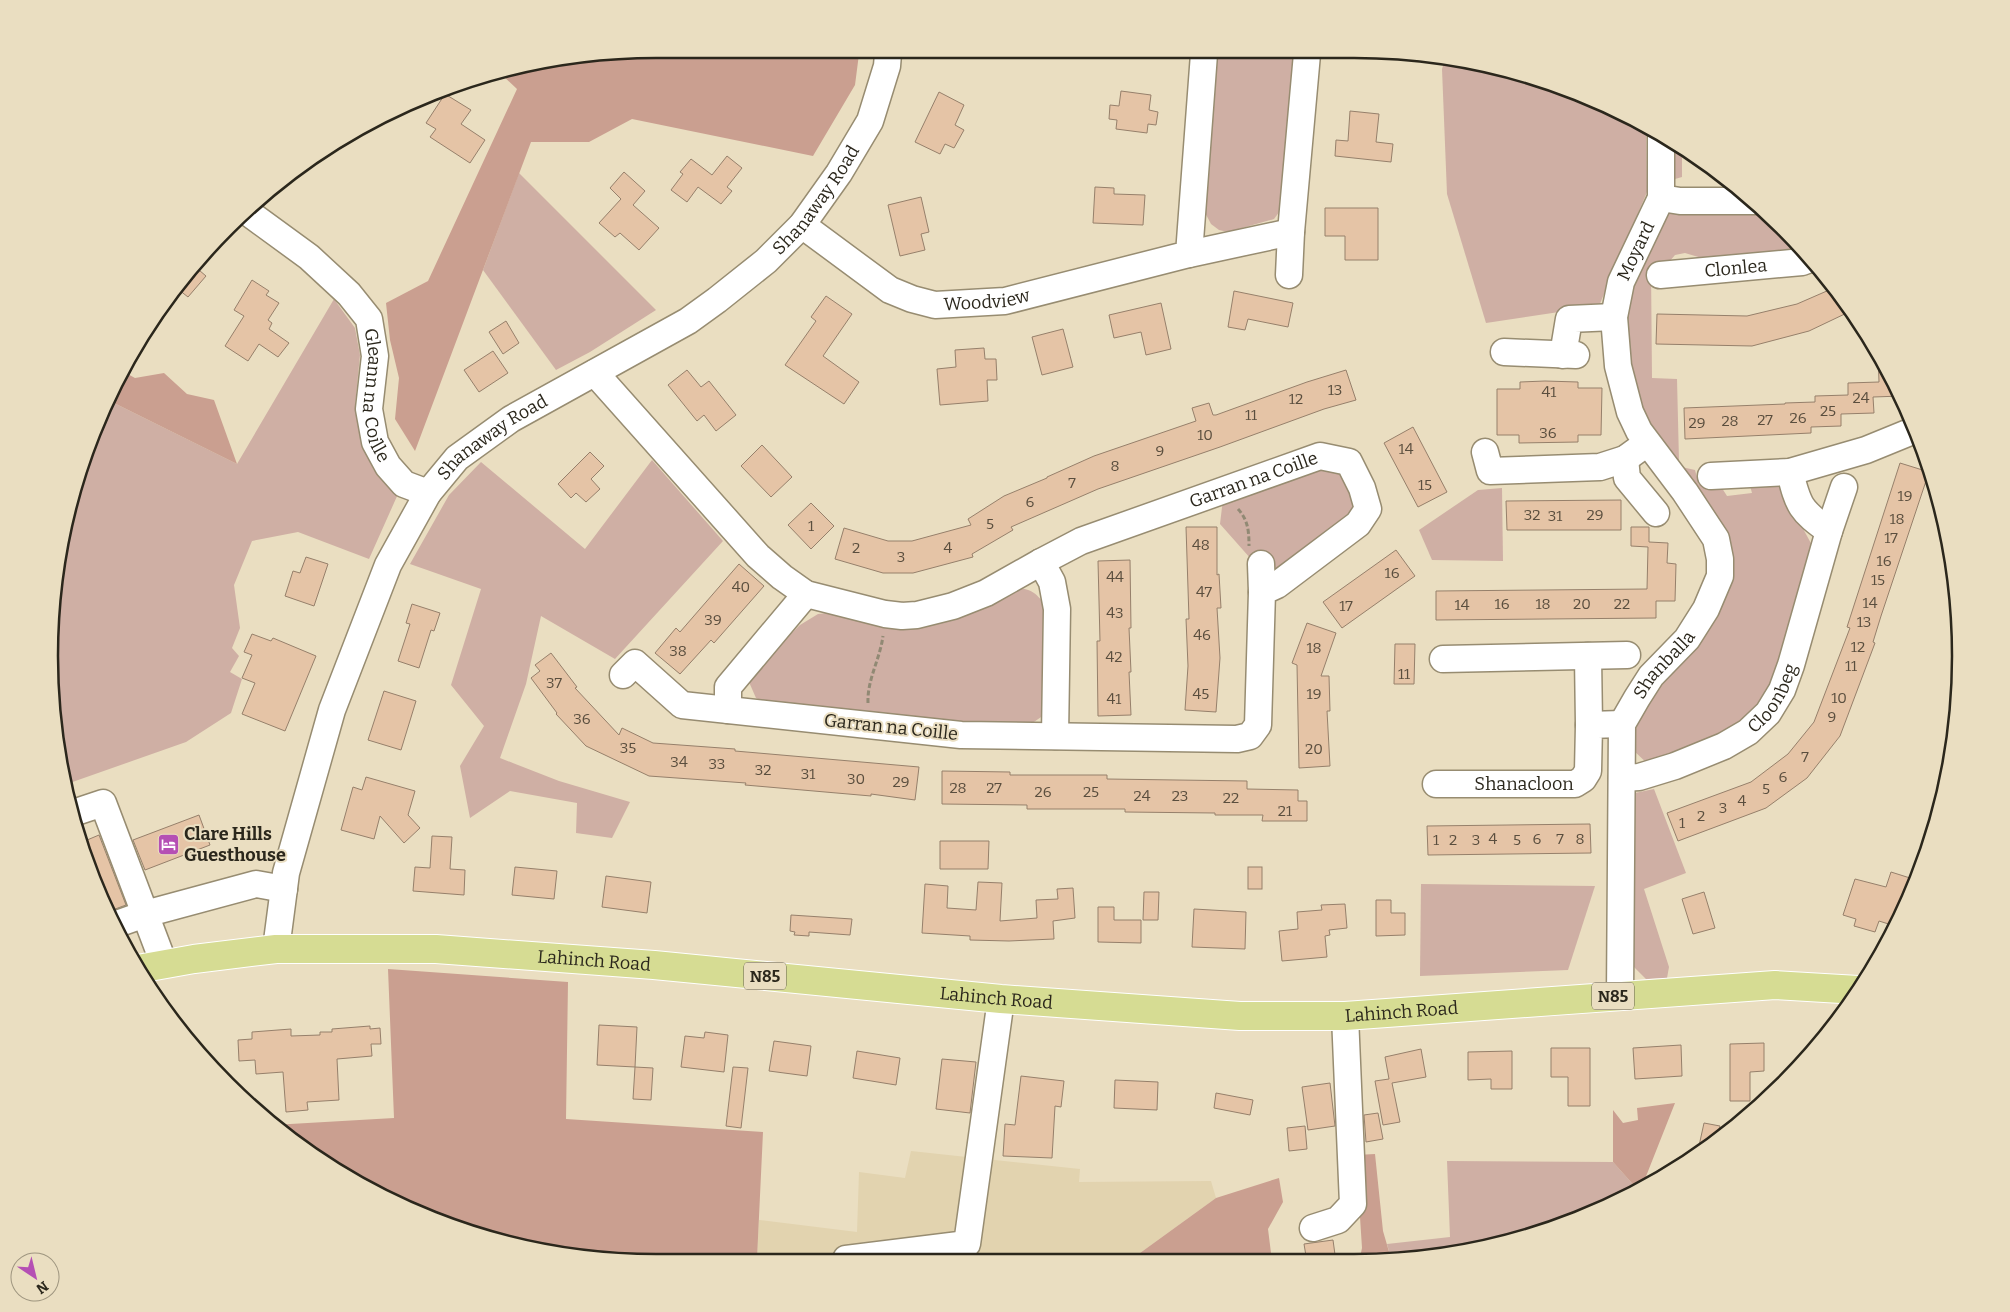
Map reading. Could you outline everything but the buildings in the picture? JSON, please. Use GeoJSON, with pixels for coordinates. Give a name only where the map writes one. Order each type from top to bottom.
{"type":"FeatureCollection","features":[{"type":"Feature","properties":{"kind":"main road","name":"Lahinch Road"},"geometry":{"type":"LineString","coordinates":[[151,966],[276,949],[436,948],[654,965],[1001,999],[1240,1016],[1345,1016],[1776,985],[1852,990]]}},
{"type":"Feature","properties":{"kind":"street","name":"Shanaway Road"},"geometry":{"type":"LineString","coordinates":[[276,949],[286,873],[332,710],[388,565],[428,493],[457,458],[504,425],[658,339],[717,300],[766,261],[802,225],[839,173],[870,121],[887,57]]}},
{"type":"Feature","properties":{"kind":"street"},"geometry":{"type":"LineString","coordinates":[[1188,254],[1204,57]]}},
{"type":"Feature","properties":{"kind":"street"},"geometry":{"type":"LineString","coordinates":[[1289,275],[1291,232],[1308,57]]}},
{"type":"Feature","properties":{"kind":"street","name":"Moyard"},"geometry":{"type":"LineString","coordinates":[[1618,366],[1614,317],[1621,282],[1661,198],[1661,143]]}},
{"type":"Feature","properties":{"kind":"street"},"geometry":{"type":"LineString","coordinates":[[1661,198],[1680,201],[1743,201]]}},
{"type":"Feature","properties":{"kind":"street","name":"Gleann na Coille"},"geometry":{"type":"LineString","coordinates":[[252,215],[309,257],[349,294],[369,319],[374,356],[369,409],[375,442],[388,466],[404,484],[428,493]]}},
{"type":"Feature","properties":{"kind":"street","name":"Woodview"},"geometry":{"type":"LineString","coordinates":[[802,225],[890,290],[912,299],[935,304],[1004,301],[1188,254],[1291,232]]}},
{"type":"Feature","properties":{"kind":"street","name":"Clonlea"},"geometry":{"type":"LineString","coordinates":[[1660,275],[1804,261]]}},
{"type":"Feature","properties":{"kind":"street"},"geometry":{"type":"LineString","coordinates":[[1504,352],[1569,355],[1569,319],[1614,317]]}},
{"type":"Feature","properties":{"kind":"street","name":"Shanballa"},"geometry":{"type":"LineString","coordinates":[[1618,366],[1630,412],[1647,443],[1685,492],[1716,539],[1720,559],[1720,576],[1706,609],[1687,639],[1651,676],[1622,724],[1620,996]]}},
{"type":"Feature","properties":{"kind":"street","name":"Garran na Coille"},"geometry":{"type":"LineString","coordinates":[[595,373],[758,556],[782,577],[806,594],[885,614],[917,615],[953,606],[986,593],[1040,562],[1081,542],[1320,456],[1349,462],[1362,488],[1368,509],[1358,524],[1277,585],[1262,592]]}},
{"type":"Feature","properties":{"kind":"street"},"geometry":{"type":"LineString","coordinates":[[1711,476],[1790,472],[1866,450],[1909,432]]}},
{"type":"Feature","properties":{"kind":"street"},"geometry":{"type":"LineString","coordinates":[[1485,452],[1490,471],[1600,467],[1625,459],[1647,443]]}},
{"type":"Feature","properties":{"kind":"street"},"geometry":{"type":"LineString","coordinates":[[1625,459],[1628,478],[1656,512]]}},
{"type":"Feature","properties":{"kind":"street"},"geometry":{"type":"LineString","coordinates":[[1790,472],[1795,496],[1806,515],[1828,531]]}},
{"type":"Feature","properties":{"kind":"street","name":"Cloonbeg"},"geometry":{"type":"LineString","coordinates":[[1622,778],[1639,777],[1675,766],[1724,746],[1748,732],[1768,713],[1782,690],[1791,666],[1828,531],[1844,487]]}},
{"type":"Feature","properties":{"kind":"street"},"geometry":{"type":"LineString","coordinates":[[1040,562],[1052,582],[1058,609],[1055,736]]}},
{"type":"Feature","properties":{"kind":"street","name":"Garran na Coille"},"geometry":{"type":"LineString","coordinates":[[623,675],[635,663],[682,705],[874,726],[961,735],[1237,740],[1250,736],[1258,725],[1262,592],[1261,564]]}},
{"type":"Feature","properties":{"kind":"street"},"geometry":{"type":"LineString","coordinates":[[728,710],[728,687],[806,594]]}},
{"type":"Feature","properties":{"kind":"street"},"geometry":{"type":"LineString","coordinates":[[1443,659],[1627,655]]}},
{"type":"Feature","properties":{"kind":"street","name":"Shanacloon"},"geometry":{"type":"LineString","coordinates":[[1436,784],[1575,784],[1583,779],[1588,771],[1588,656]]}},
{"type":"Feature","properties":{"kind":"street"},"geometry":{"type":"LineString","coordinates":[[1589,725],[1622,724]]}},
{"type":"Feature","properties":{"kind":"street"},"geometry":{"type":"LineString","coordinates":[[78,811],[103,803],[145,914],[151,966]]}},
{"type":"Feature","properties":{"kind":"street"},"geometry":{"type":"LineString","coordinates":[[120,923],[145,914],[256,884],[284,888]]}},
{"type":"Feature","properties":{"kind":"street"},"geometry":{"type":"LineString","coordinates":[[886,1254],[967,1244],[1001,999]]}},
{"type":"Feature","properties":{"kind":"street"},"geometry":{"type":"LineString","coordinates":[[1313,1228],[1338,1220],[1353,1204],[1345,1016]]}},
{"type":"Feature","properties":{"kind":"path"},"geometry":{"type":"LineString","coordinates":[[1214,494],[1233,504],[1245,517],[1249,532],[1249,563],[1261,564]]}},
{"type":"Feature","properties":{"kind":"path"},"geometry":{"type":"LineString","coordinates":[[874,726],[867,690],[876,666],[885,614]]}},
{"type":"Feature","properties":{"kind":"shaded area"},"geometry":{"type":"Polygon","coordinates":[[[656,57],[859,57],[855,85],[813,156],[632,119],[589,142],[531,142],[415,451],[395,419],[399,378],[390,340],[386,303],[428,281],[517,89],[504,77],[539,69],[617,59],[656,57]]]}},
{"type":"Feature","properties":{"kind":"shaded area"},"geometry":{"type":"Polygon","coordinates":[[[1211,57],[1300,57],[1280,211],[1274,219],[1228,232],[1219,230],[1211,224],[1202,207],[1211,57]]]}},
{"type":"Feature","properties":{"kind":"shaded area"},"geometry":{"type":"Polygon","coordinates":[[[1443,65],[1471,69],[1546,89],[1619,119],[1646,134],[1647,192],[1599,306],[1486,323],[1447,194],[1443,65]]]}},
{"type":"Feature","properties":{"kind":"shaded area"},"geometry":{"type":"Polygon","coordinates":[[[1674,150],[1682,155],[1682,177],[1675,179],[1674,150]]]}},
{"type":"Feature","properties":{"kind":"shaded area"},"geometry":{"type":"Polygon","coordinates":[[[519,173],[656,310],[590,352],[556,370],[483,270],[519,173]]]}},
{"type":"Feature","properties":{"kind":"shaded area"},"geometry":{"type":"Polygon","coordinates":[[[1752,209],[1796,253],[1715,262],[1685,253],[1675,255],[1669,262],[1651,268],[1652,378],[1677,379],[1679,461],[1673,461],[1636,402],[1625,316],[1631,288],[1669,214],[1678,211],[1752,209]]]}},
{"type":"Feature","properties":{"kind":"shaded area"},"geometry":{"type":"Polygon","coordinates":[[[334,299],[355,328],[360,355],[355,406],[363,445],[374,470],[398,494],[369,559],[298,532],[252,541],[234,585],[240,628],[232,648],[239,656],[230,672],[242,679],[231,713],[186,742],[71,782],[59,695],[59,617],[63,578],[69,539],[78,501],[89,464],[114,403],[237,464],[334,299]]]}},
{"type":"Feature","properties":{"kind":"shaded area"},"geometry":{"type":"Polygon","coordinates":[[[164,373],[187,394],[214,400],[237,464],[114,403],[128,374],[135,378],[164,373]]]}},
{"type":"Feature","properties":{"kind":"shaded area"},"geometry":{"type":"Polygon","coordinates":[[[652,460],[723,541],[615,659],[541,616],[526,684],[500,758],[559,781],[630,802],[612,838],[576,833],[577,803],[510,791],[470,818],[460,766],[484,726],[451,685],[481,589],[410,564],[449,495],[481,462],[585,549],[652,460]]]}},
{"type":"Feature","properties":{"kind":"shaded area"},"geometry":{"type":"Polygon","coordinates":[[[1320,465],[1345,473],[1356,512],[1281,569],[1276,570],[1270,565],[1251,559],[1220,524],[1223,499],[1320,465]]]}},
{"type":"Feature","properties":{"kind":"shaded area"},"geometry":{"type":"Polygon","coordinates":[[[1677,466],[1695,470],[1699,485],[1720,485],[1727,496],[1752,493],[1749,482],[1773,482],[1782,490],[1813,547],[1778,681],[1749,722],[1649,765],[1633,750],[1634,735],[1642,710],[1727,575],[1677,466]]]}},
{"type":"Feature","properties":{"kind":"shaded area"},"geometry":{"type":"Polygon","coordinates":[[[1502,488],[1503,561],[1432,560],[1419,530],[1478,490],[1502,488]]]}},
{"type":"Feature","properties":{"kind":"shaded area"},"geometry":{"type":"Polygon","coordinates":[[[1021,588],[1031,591],[1038,597],[1050,614],[1044,715],[1031,724],[929,722],[764,702],[756,698],[749,682],[751,673],[800,625],[818,614],[836,612],[901,622],[1021,588]]]}},
{"type":"Feature","properties":{"kind":"shaded area"},"geometry":{"type":"Polygon","coordinates":[[[1654,789],[1686,873],[1644,889],[1669,967],[1667,978],[1646,979],[1634,967],[1628,956],[1630,801],[1635,793],[1654,789]]]}},
{"type":"Feature","properties":{"kind":"shaded area"},"geometry":{"type":"Polygon","coordinates":[[[1421,884],[1595,886],[1568,970],[1420,976],[1421,884]]]}},
{"type":"Feature","properties":{"kind":"shaded area"},"geometry":{"type":"Polygon","coordinates":[[[388,969],[568,982],[566,1119],[763,1132],[757,1254],[617,1253],[539,1243],[501,1234],[464,1223],[391,1193],[323,1154],[284,1124],[394,1118],[388,969]]]}},
{"type":"Feature","properties":{"kind":"shaded area"},"geometry":{"type":"Polygon","coordinates":[[[1675,1103],[1645,1178],[1634,1185],[1613,1162],[1613,1110],[1623,1123],[1638,1120],[1637,1108],[1675,1103]]]}},
{"type":"Feature","properties":{"kind":"shaded area"},"geometry":{"type":"Polygon","coordinates":[[[911,1151],[1080,1169],[1079,1182],[1211,1181],[1216,1198],[1139,1254],[757,1254],[759,1220],[857,1232],[859,1172],[905,1178],[911,1151]]]}},
{"type":"Feature","properties":{"kind":"shaded area"},"geometry":{"type":"Polygon","coordinates":[[[1375,1154],[1383,1231],[1389,1253],[1361,1254],[1362,1248],[1356,1155],[1375,1154]]]}},
{"type":"Feature","properties":{"kind":"shaded area"},"geometry":{"type":"Polygon","coordinates":[[[1447,1161],[1613,1162],[1634,1185],[1583,1209],[1509,1234],[1471,1243],[1393,1253],[1390,1253],[1387,1244],[1450,1237],[1447,1161]]]}},
{"type":"Feature","properties":{"kind":"shaded area"},"geometry":{"type":"Polygon","coordinates":[[[1279,1178],[1283,1202],[1268,1229],[1271,1254],[1139,1254],[1216,1198],[1279,1178]]]}},
{"type":"Feature","properties":{"kind":"place","name":"Clare Hills Guesthouse"},"geometry":{"type":"Point","coordinates":[168,844]}}]}
